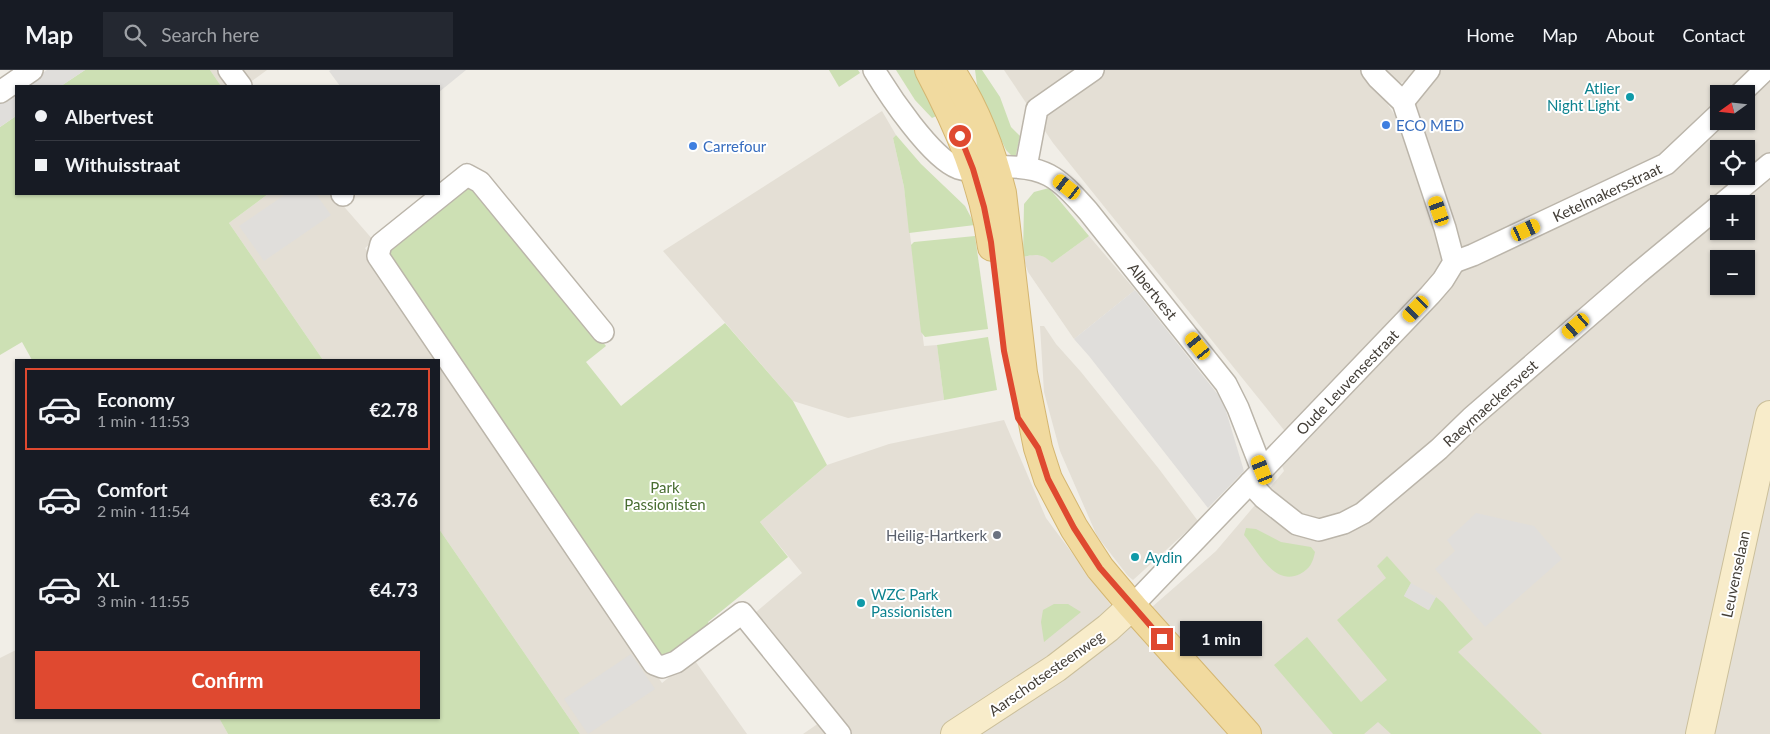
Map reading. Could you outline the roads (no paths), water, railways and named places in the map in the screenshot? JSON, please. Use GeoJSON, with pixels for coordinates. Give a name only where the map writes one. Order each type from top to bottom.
{"type":"FeatureCollection","features":[{"type":"Feature","properties":{"kind":"main road"},"geometry":{"type":"LineString","coordinates":[[929,70],[947,106],[1002,193],[1023,373],[1038,448],[1048,479],[1074,528],[1100,568],[1247,734]]}},
{"type":"Feature","properties":{"kind":"main road"},"geometry":{"type":"LineString","coordinates":[[950,70],[964,81],[984,133],[984,207],[991,242],[1004,351],[1018,418],[1038,448]]}},
{"type":"Feature","properties":{"kind":"street"},"geometry":{"type":"LineString","coordinates":[[0,92],[32,70]]}},
{"type":"Feature","properties":{"kind":"street"},"geometry":{"type":"LineString","coordinates":[[229,70],[240,85]]}},
{"type":"Feature","properties":{"kind":"street","name":"Albertvest"},"geometry":{"type":"LineString","coordinates":[[874,70],[904,115],[938,153],[956,167],[966,170],[1026,167],[1051,176],[1067,187],[1204,354],[1226,384],[1238,408],[1256,477]]}},
{"type":"Feature","properties":{"kind":"street"},"geometry":{"type":"LineString","coordinates":[[1026,167],[1037,109],[1092,70]]}},
{"type":"Feature","properties":{"kind":"street"},"geometry":{"type":"LineString","coordinates":[[1372,70],[1403,102],[1445,228],[1454,262]]}},
{"type":"Feature","properties":{"kind":"street"},"geometry":{"type":"LineString","coordinates":[[1403,102],[1429,70]]}},
{"type":"Feature","properties":{"kind":"street"},"geometry":{"type":"LineString","coordinates":[[1749,85],[1765,70]]}},
{"type":"Feature","properties":{"kind":"street","name":"Ketelmakersstraat"},"geometry":{"type":"LineString","coordinates":[[1454,262],[1474,255],[1666,164],[1710,122]]}},
{"type":"Feature","properties":{"kind":"street","name":"Raeymaeckersvest"},"geometry":{"type":"LineString","coordinates":[[1732,195],[1770,164]]}},
{"type":"Feature","properties":{"kind":"street"},"geometry":{"type":"LineString","coordinates":[[603,332],[480,182],[467,176],[381,244],[378,256],[654,664],[662,667],[676,662],[742,613],[840,734]]}},
{"type":"Feature","properties":{"kind":"street","name":"Raeymaeckersvest"},"geometry":{"type":"LineString","coordinates":[[1256,477],[1264,498],[1297,524],[1319,530],[1344,523],[1363,513],[1439,449],[1470,418],[1710,213]]}},
{"type":"Feature","properties":{"kind":"street","name":"Oude Leuvensestraat"},"geometry":{"type":"LineString","coordinates":[[1132,606],[1430,295],[1443,280],[1454,262]]}},
{"type":"Feature","properties":{"kind":"street","name":"Leuvenselaan"},"geometry":{"type":"LineString","coordinates":[[1700,734],[1770,415]]}},
{"type":"Feature","properties":{"kind":"street","name":"Aarschotsesteenweg"},"geometry":{"type":"LineString","coordinates":[[967,730],[1056,668],[1108,628],[1132,606]]}},
{"type":"Feature","properties":{"kind":"place","name":"Atlier Night Light"},"geometry":{"type":"Point","coordinates":[1630,97]}},
{"type":"Feature","properties":{"kind":"place","name":"ECO MED"},"geometry":{"type":"Point","coordinates":[1386,125]}},
{"type":"Feature","properties":{"kind":"place","name":"Carrefour"},"geometry":{"type":"Point","coordinates":[693,146]}},
{"type":"Feature","properties":{"kind":"place","name":"Heilig-Hartkerk"},"geometry":{"type":"Point","coordinates":[997,535]}},
{"type":"Feature","properties":{"kind":"place","name":"Aydin"},"geometry":{"type":"Point","coordinates":[1135,557]}},
{"type":"Feature","properties":{"kind":"place","name":"WZC Park Passionisten"},"geometry":{"type":"Point","coordinates":[861,603]}},
{"type":"Feature","properties":{"kind":"park label","name":"Park Passionisten"},"geometry":{"type":"Point","coordinates":[665,496]}}]}
